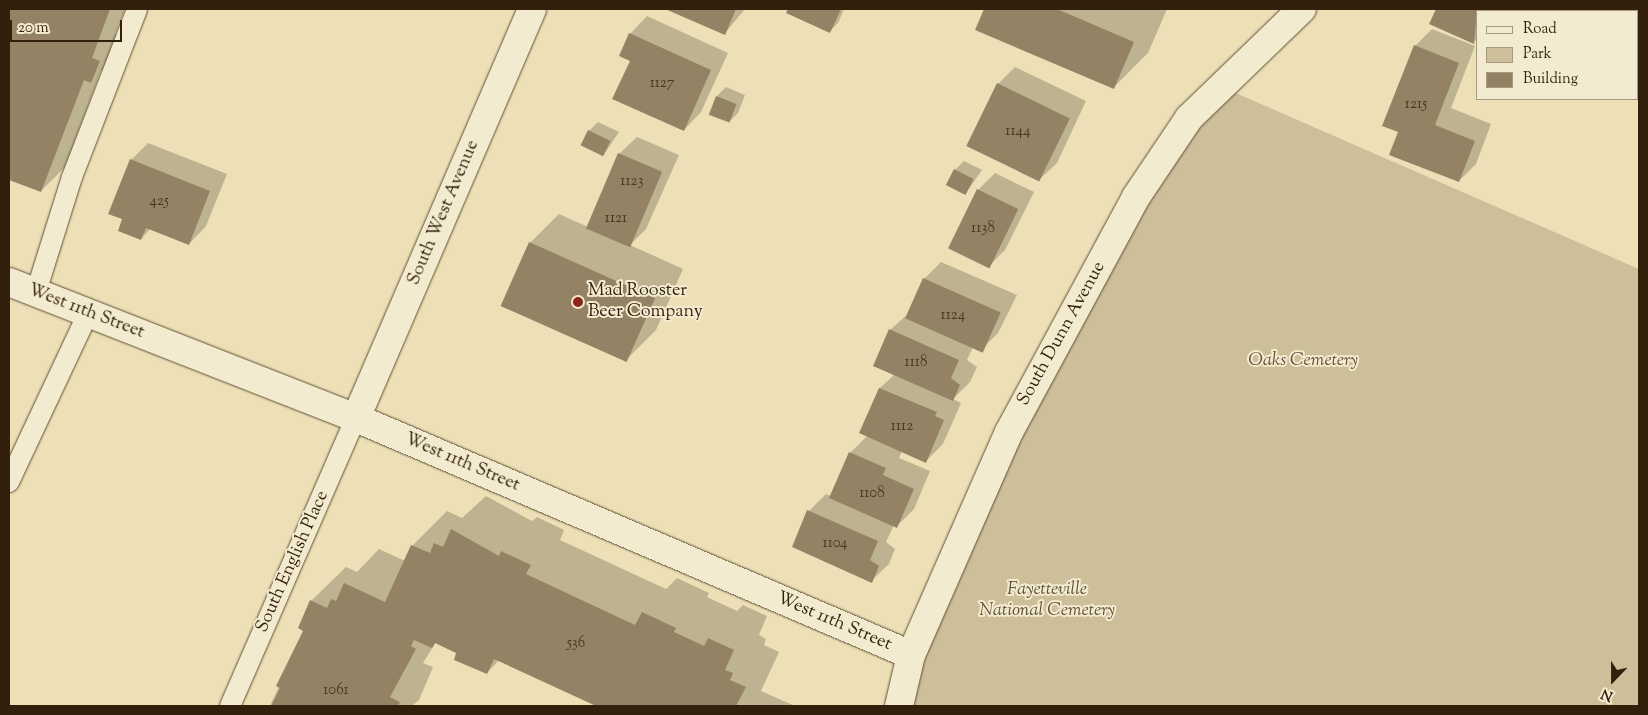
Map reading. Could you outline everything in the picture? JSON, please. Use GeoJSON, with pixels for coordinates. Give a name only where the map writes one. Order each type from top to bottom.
{"type":"FeatureCollection","features":[{"type":"Feature","properties":{"kind":"street","name":"South West Avenue"},"geometry":{"type":"LineString","coordinates":[[356,418],[532,9]]}},
{"type":"Feature","properties":{"kind":"street","name":"South Dunn Avenue"},"geometry":{"type":"LineString","coordinates":[[899,706],[911,655],[1009,432],[1136,197],[1189,118],[1302,9]]}},
{"type":"Feature","properties":{"kind":"street","name":"West 11th Street"},"geometry":{"type":"LineString","coordinates":[[9,282],[356,418],[911,655]]}},
{"type":"Feature","properties":{"kind":"lane"},"geometry":{"type":"LineString","coordinates":[[36,292],[72,177],[137,9]]}},
{"type":"Feature","properties":{"kind":"lane"},"geometry":{"type":"LineString","coordinates":[[9,482],[88,312]]}},
{"type":"Feature","properties":{"kind":"lane","name":"South English Place"},"geometry":{"type":"LineString","coordinates":[[230,706],[356,418]]}},
{"type":"Feature","properties":{"kind":"green space","name":"Oaks Cemetery"},"geometry":{"type":"Polygon","coordinates":[[[1222,87],[1639,269],[1639,706],[899,706],[911,655],[1136,197],[1222,87]]]}},
{"type":"Feature","properties":{"kind":"building"},"geometry":{"type":"Polygon","coordinates":[[[9,9],[110,9],[92,58],[100,61],[91,83],[84,80],[41,192],[9,180],[9,9]]]}},
{"type":"Feature","properties":{"kind":"building"},"geometry":{"type":"Polygon","coordinates":[[[665,9],[736,9],[725,35],[665,9]]]}},
{"type":"Feature","properties":{"kind":"building"},"geometry":{"type":"Polygon","coordinates":[[[788,9],[841,9],[830,33],[786,13],[788,9]]]}},
{"type":"Feature","properties":{"kind":"building"},"geometry":{"type":"Polygon","coordinates":[[[984,9],[1057,9],[1134,42],[1114,89],[975,30],[984,9]]]}},
{"type":"Feature","properties":{"kind":"building"},"geometry":{"type":"Polygon","coordinates":[[[1436,9],[1489,9],[1476,10],[1474,44],[1429,24],[1436,9]]]}},
{"type":"Feature","properties":{"kind":"building"},"geometry":{"type":"Polygon","coordinates":[[[1507,9],[1536,9],[1520,10],[1507,9]]]}},
{"type":"Feature","properties":{"kind":"building"},"geometry":{"type":"Polygon","coordinates":[[[629,33],[711,70],[684,131],[612,99],[630,61],[619,56],[629,33]]]}},
{"type":"Feature","properties":{"kind":"building"},"geometry":{"type":"Polygon","coordinates":[[[1414,45],[1459,63],[1435,125],[1475,141],[1459,182],[1389,155],[1398,132],[1382,126],[1414,45]]]}},
{"type":"Feature","properties":{"kind":"building"},"geometry":{"type":"Polygon","coordinates":[[[997,83],[1070,119],[1039,181],[966,146],[997,83]]]}},
{"type":"Feature","properties":{"kind":"building"},"geometry":{"type":"Polygon","coordinates":[[[716,96],[737,104],[729,123],[709,115],[716,96]]]}},
{"type":"Feature","properties":{"kind":"building"},"geometry":{"type":"Polygon","coordinates":[[[588,130],[610,141],[603,156],[581,145],[588,130]]]}},
{"type":"Feature","properties":{"kind":"building"},"geometry":{"type":"Polygon","coordinates":[[[618,153],[662,172],[630,247],[586,228],[618,153]]]}},
{"type":"Feature","properties":{"kind":"building"},"geometry":{"type":"Polygon","coordinates":[[[130,159],[210,191],[189,245],[146,228],[141,240],[118,231],[122,219],[108,214],[130,159]]]}},
{"type":"Feature","properties":{"kind":"building"},"geometry":{"type":"Polygon","coordinates":[[[954,169],[974,179],[965,195],[946,185],[954,169]]]}},
{"type":"Feature","properties":{"kind":"building"},"geometry":{"type":"Polygon","coordinates":[[[977,189],[1018,209],[989,268],[948,248],[977,189]]]}},
{"type":"Feature","properties":{"kind":"building","name":"Mad Rooster Beer Company"},"geometry":{"type":"Polygon","coordinates":[[[529,242],[655,298],[627,362],[501,306],[529,242]]]}},
{"type":"Feature","properties":{"kind":"building"},"geometry":{"type":"Polygon","coordinates":[[[923,278],[1001,313],[983,353],[905,318],[923,278]]]}},
{"type":"Feature","properties":{"kind":"building"},"geometry":{"type":"Polygon","coordinates":[[[889,329],[959,360],[951,378],[960,385],[953,401],[873,366],[889,329]]]}},
{"type":"Feature","properties":{"kind":"building"},"geometry":{"type":"Polygon","coordinates":[[[879,388],[937,412],[935,416],[944,420],[926,463],[859,433],[879,388]]]}},
{"type":"Feature","properties":{"kind":"building"},"geometry":{"type":"Polygon","coordinates":[[[849,452],[886,468],[883,475],[914,489],[897,528],[829,498],[849,452]]]}},
{"type":"Feature","properties":{"kind":"building"},"geometry":{"type":"Polygon","coordinates":[[[807,510],[878,541],[870,560],[879,566],[872,583],[792,547],[807,510]]]}},
{"type":"Feature","properties":{"kind":"building"},"geometry":{"type":"Polygon","coordinates":[[[451,529],[499,556],[501,551],[531,565],[526,574],[635,625],[642,612],[676,628],[674,632],[704,646],[708,638],[734,650],[725,670],[733,673],[730,680],[746,687],[736,706],[596,706],[494,659],[487,674],[454,660],[456,653],[435,643],[432,648],[414,640],[411,646],[416,649],[390,697],[400,702],[398,706],[271,706],[280,688],[276,686],[303,631],[298,628],[310,600],[327,608],[331,599],[336,601],[344,583],[385,602],[411,545],[430,553],[434,543],[443,547],[451,529]]]}},
{"type":"Feature","properties":{"kind":"place","name":"Mad Rooster Beer Company"},"geometry":{"type":"Point","coordinates":[578,302]}},
{"type":"Feature","properties":{"kind":"park label","name":"Fayetteville National Cemetery"},"geometry":{"type":"Point","coordinates":[1047,601]}}]}
